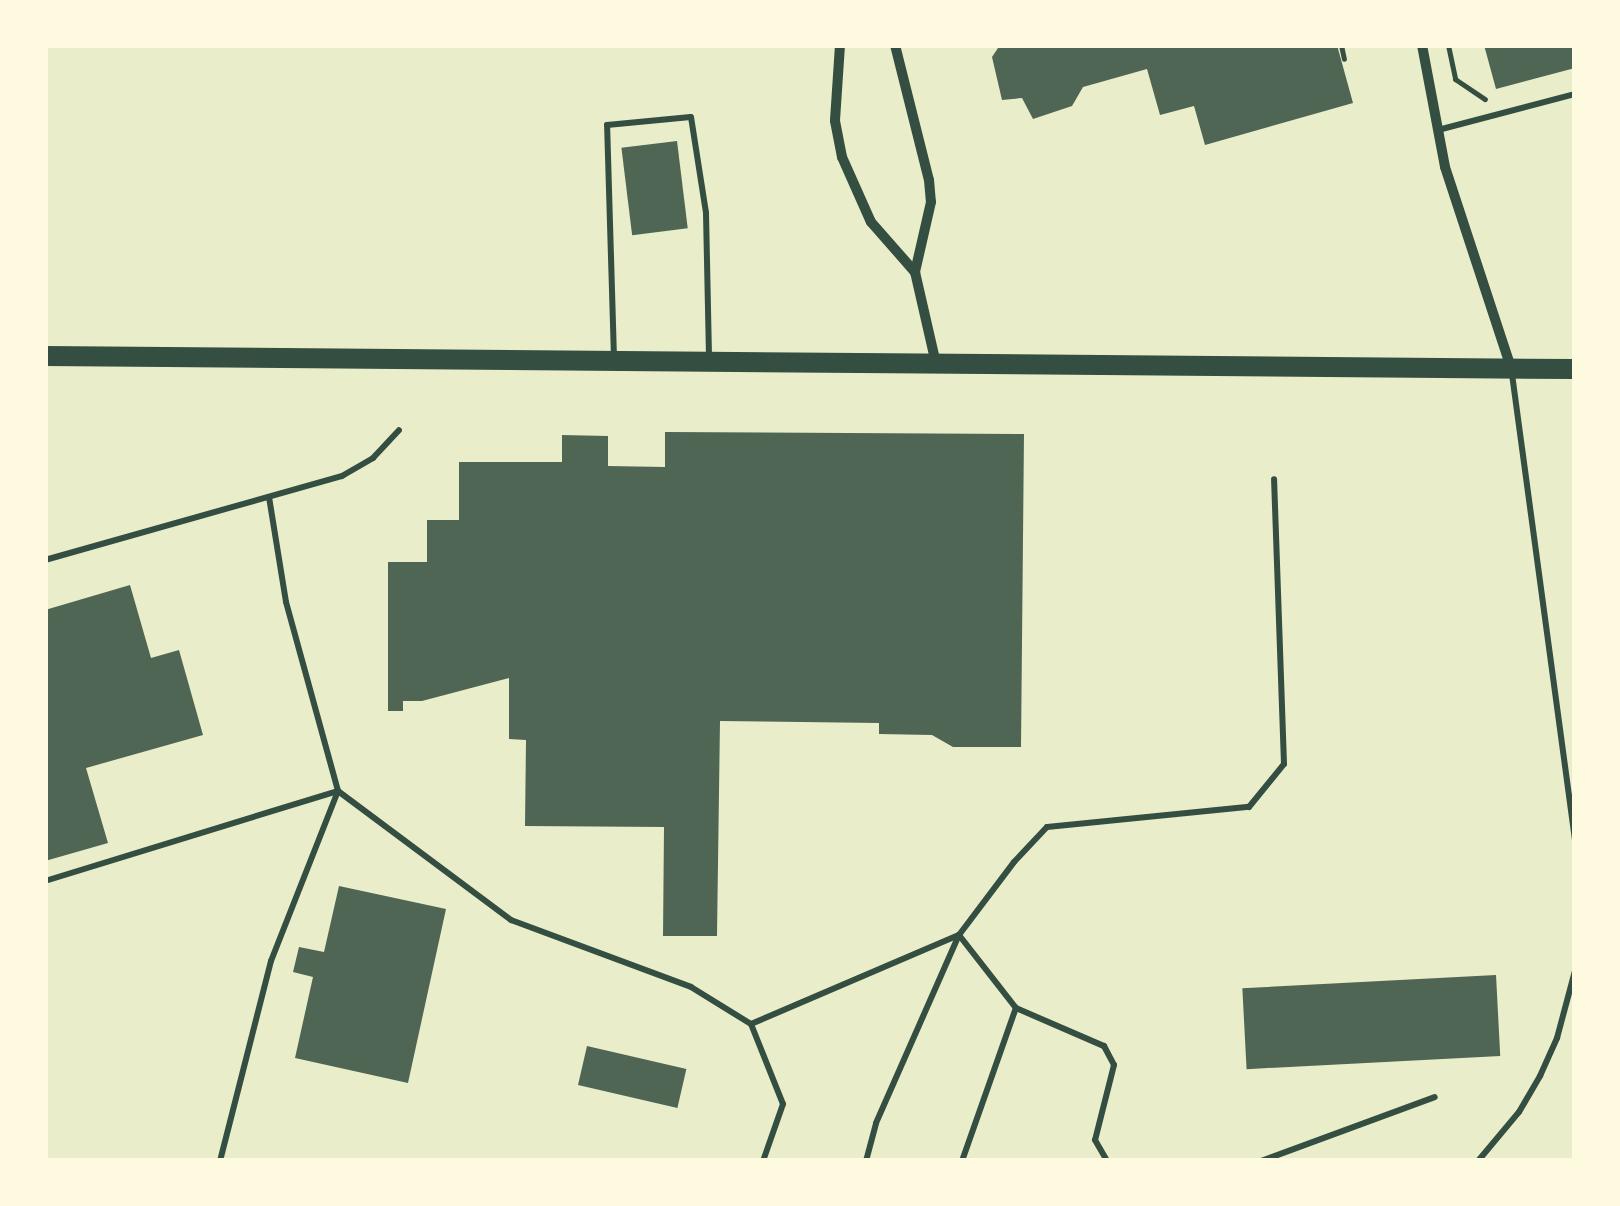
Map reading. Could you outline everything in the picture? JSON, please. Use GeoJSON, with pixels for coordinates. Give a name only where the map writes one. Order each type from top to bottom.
{"type":"FeatureCollection","features":[{"type":"Feature","properties":{"kind":"main road"},"geometry":{"type":"LineString","coordinates":[[45,356],[1575,369]]}},
{"type":"Feature","properties":{"kind":"street"},"geometry":{"type":"LineString","coordinates":[[840,45],[835,121],[842,157],[871,222],[915,272]]}},
{"type":"Feature","properties":{"kind":"street"},"geometry":{"type":"LineString","coordinates":[[895,45],[929,180],[931,202],[915,272],[936,366]]}},
{"type":"Feature","properties":{"kind":"street"},"geometry":{"type":"LineString","coordinates":[[1422,45],[1444,167],[1511,369]]}},
{"type":"Feature","properties":{"kind":"lane"},"geometry":{"type":"LineString","coordinates":[[1438,130],[1575,94]]}},
{"type":"Feature","properties":{"kind":"lane"},"geometry":{"type":"LineString","coordinates":[[614,361],[608,126],[691,117],[708,229],[709,362]]}},
{"type":"Feature","properties":{"kind":"lane"},"geometry":{"type":"LineString","coordinates":[[1511,369],[1575,843]]}},
{"type":"Feature","properties":{"kind":"lane"},"geometry":{"type":"LineString","coordinates":[[45,560],[342,476],[373,458],[399,430]]}},
{"type":"Feature","properties":{"kind":"lane"},"geometry":{"type":"LineString","coordinates":[[866,1161],[876,1123],[960,935],[1014,862],[1048,827],[1248,807],[1284,764],[1274,479]]}},
{"type":"Feature","properties":{"kind":"lane"},"geometry":{"type":"LineString","coordinates":[[220,1161],[271,961],[338,790],[286,602],[269,497]]}},
{"type":"Feature","properties":{"kind":"lane"},"geometry":{"type":"LineString","coordinates":[[45,881],[338,790]]}},
{"type":"Feature","properties":{"kind":"lane"},"geometry":{"type":"LineString","coordinates":[[338,790],[510,920],[691,986],[751,1024],[782,1104],[763,1161]]}},
{"type":"Feature","properties":{"kind":"lane"},"geometry":{"type":"LineString","coordinates":[[960,935],[1016,1008],[1104,1046],[1114,1065],[1095,1140],[1107,1161]]}},
{"type":"Feature","properties":{"kind":"lane"},"geometry":{"type":"LineString","coordinates":[[751,1024],[960,935]]}},
{"type":"Feature","properties":{"kind":"lane"},"geometry":{"type":"LineString","coordinates":[[1478,1161],[1519,1112],[1540,1076],[1558,1038],[1575,971]]}},
{"type":"Feature","properties":{"kind":"lane"},"geometry":{"type":"LineString","coordinates":[[962,1161],[1016,1008]]}},
{"type":"Feature","properties":{"kind":"lane"},"geometry":{"type":"LineString","coordinates":[[1261,1161],[1435,1097]]}},
{"type":"Feature","properties":{"kind":"path"},"geometry":{"type":"LineString","coordinates":[[1341,45],[1344,59]]}},
{"type":"Feature","properties":{"kind":"path"},"geometry":{"type":"LineString","coordinates":[[1448,45],[1455,79],[1484,99],[1502,94]]}},
{"type":"Feature","properties":{"kind":"building"},"geometry":{"type":"Polygon","coordinates":[[[1000,45],[1337,45],[1353,103],[1205,145],[1194,106],[1160,115],[1147,69],[1083,87],[1072,106],[1033,119],[1022,98],[1002,100],[992,57],[1000,45]]]}},
{"type":"Feature","properties":{"kind":"building"},"geometry":{"type":"Polygon","coordinates":[[[1484,45],[1575,45],[1575,68],[1496,89],[1484,45]]]}},
{"type":"Feature","properties":{"kind":"building"},"geometry":{"type":"Polygon","coordinates":[[[677,141],[688,228],[632,235],[621,148],[677,141]]]}},
{"type":"Feature","properties":{"kind":"building"},"geometry":{"type":"Polygon","coordinates":[[[665,432],[1024,434],[1021,747],[953,747],[932,735],[879,734],[879,723],[720,721],[717,936],[663,936],[664,827],[525,826],[526,740],[509,739],[509,678],[422,701],[403,701],[403,711],[388,711],[388,562],[427,562],[427,520],[459,520],[459,462],[562,462],[562,435],[608,436],[608,466],[665,467],[665,432]]]}},
{"type":"Feature","properties":{"kind":"building"},"geometry":{"type":"Polygon","coordinates":[[[130,585],[151,658],[179,650],[203,735],[86,768],[108,843],[45,861],[45,610],[130,585]]]}},
{"type":"Feature","properties":{"kind":"building"},"geometry":{"type":"Polygon","coordinates":[[[339,886],[446,909],[408,1083],[295,1058],[313,977],[293,972],[299,947],[324,952],[339,886]]]}},
{"type":"Feature","properties":{"kind":"building"},"geometry":{"type":"Polygon","coordinates":[[[1496,975],[1500,1056],[1247,1069],[1242,988],[1496,975]]]}},
{"type":"Feature","properties":{"kind":"building"},"geometry":{"type":"Polygon","coordinates":[[[587,1046],[686,1069],[677,1108],[578,1085],[587,1046]]]}}]}
